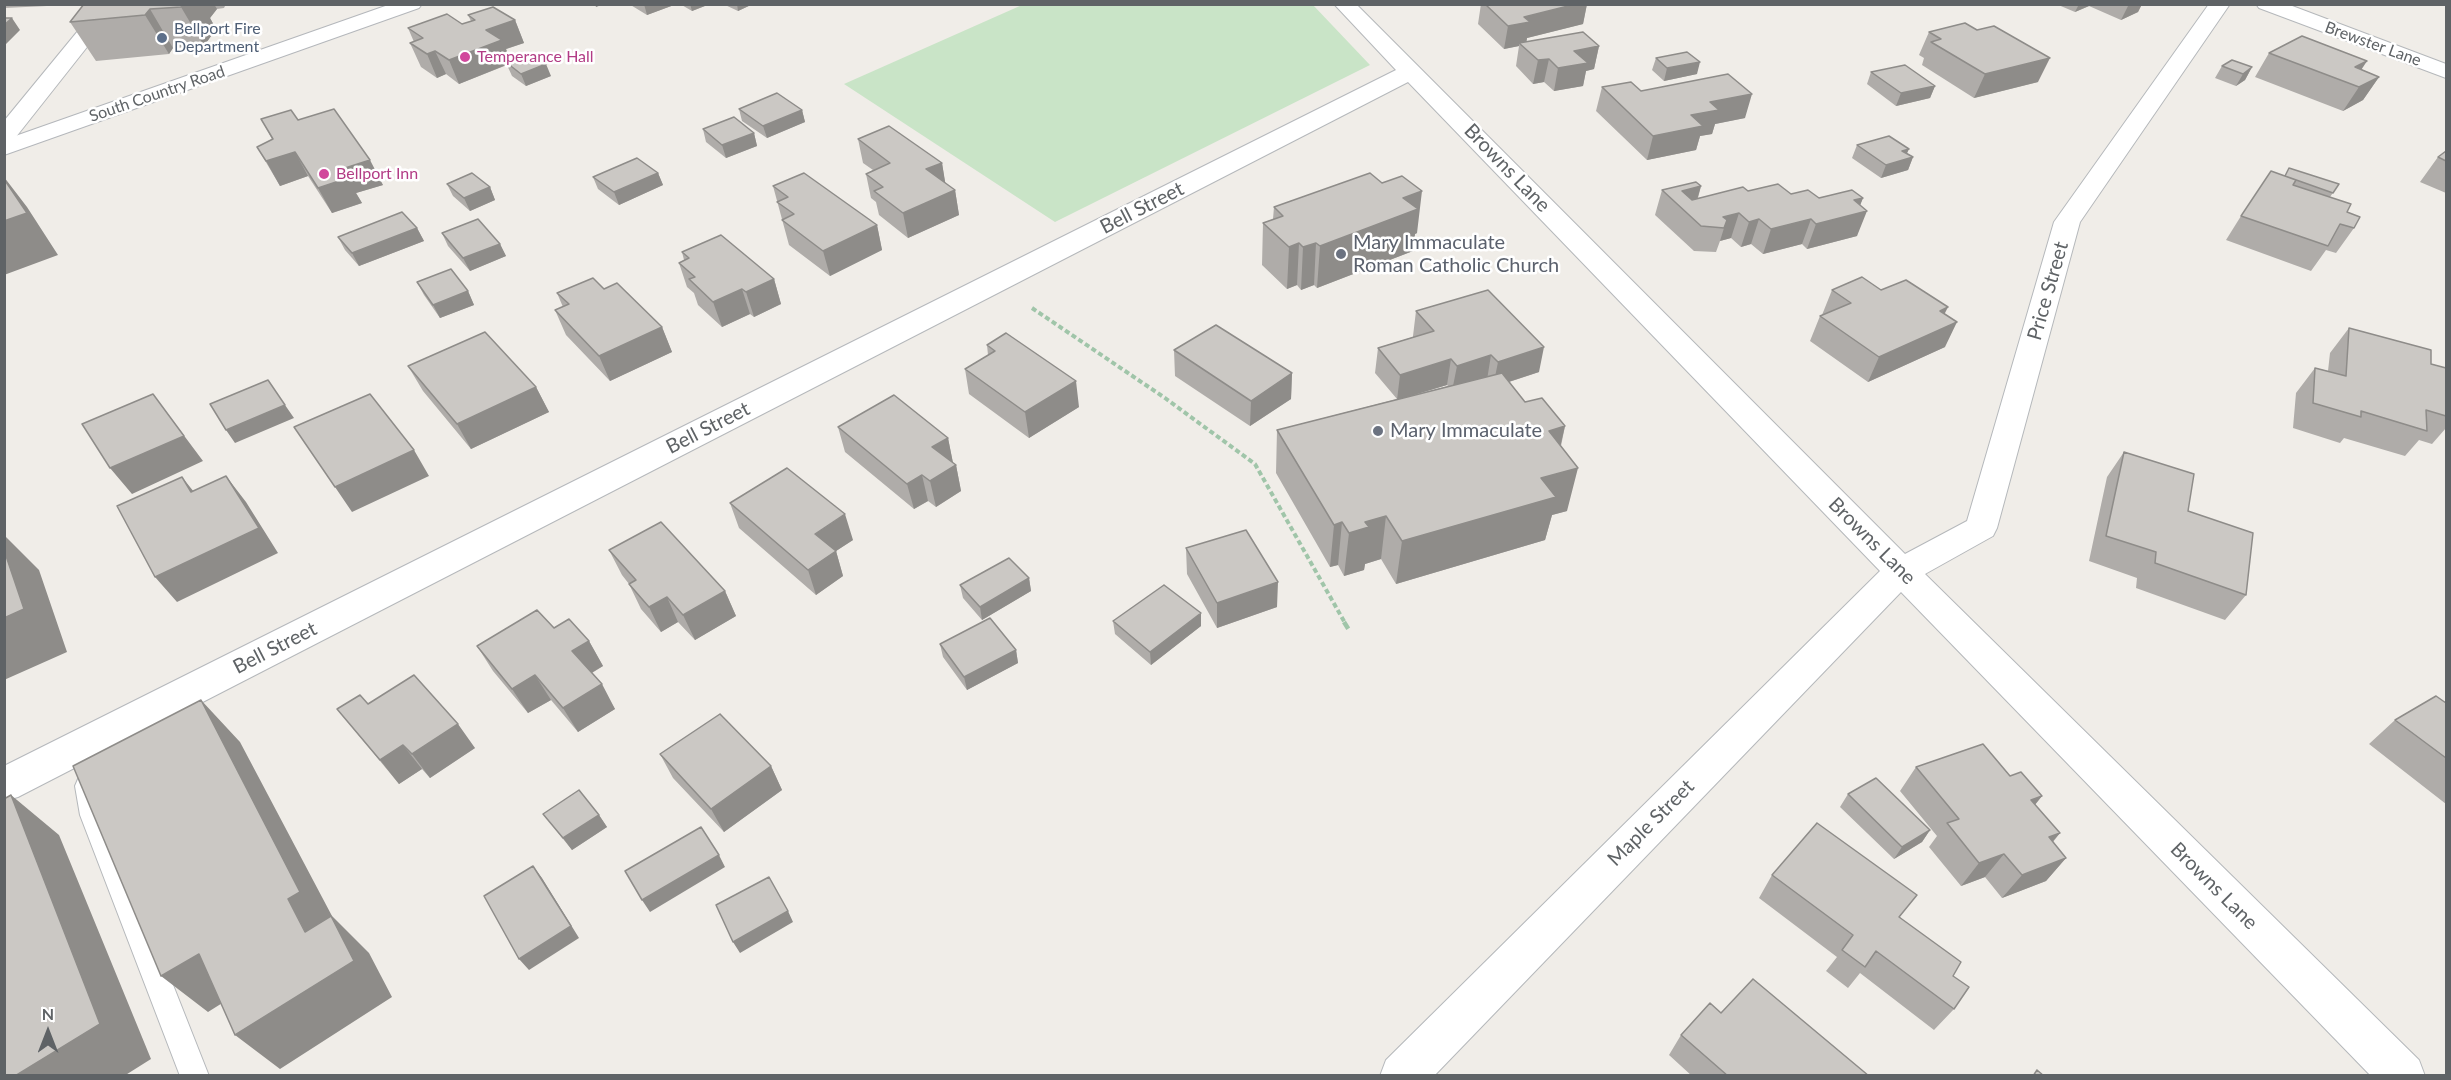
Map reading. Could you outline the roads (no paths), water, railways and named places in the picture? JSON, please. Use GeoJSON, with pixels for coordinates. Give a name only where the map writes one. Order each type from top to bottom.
{"type":"FeatureCollection","features":[{"type":"Feature","properties":{"kind":"street"},"geometry":{"type":"LineString","coordinates":[[4,137],[111,4]]}},
{"type":"Feature","properties":{"kind":"street","name":"South Country Road"},"geometry":{"type":"LineString","coordinates":[[4,148],[412,4]]}},
{"type":"Feature","properties":{"kind":"street","name":"Browns Lane"},"geometry":{"type":"LineString","coordinates":[[1344,4],[1901,571],[2403,1076]]}},
{"type":"Feature","properties":{"kind":"street","name":"Price Street"},"geometry":{"type":"LineString","coordinates":[[1901,571],[1980,528],[2067,222],[2220,4]]}},
{"type":"Feature","properties":{"kind":"street","name":"Brewster Lane"},"geometry":{"type":"LineString","coordinates":[[2266,4],[2446,71]]}},
{"type":"Feature","properties":{"kind":"street","name":"Bell Street"},"geometry":{"type":"LineString","coordinates":[[4,785],[1412,71]]}},
{"type":"Feature","properties":{"kind":"street","name":"Maple Street"},"geometry":{"type":"LineString","coordinates":[[1402,1076],[1901,571]]}},
{"type":"Feature","properties":{"kind":"lane"},"geometry":{"type":"LineString","coordinates":[[79,747],[93,815],[195,1076]]}},
{"type":"Feature","properties":{"kind":"place","name":"Bellport Fire Department"},"geometry":{"type":"Point","coordinates":[162,38]}},
{"type":"Feature","properties":{"kind":"place","name":"Temperance Hall"},"geometry":{"type":"Point","coordinates":[465,57]}},
{"type":"Feature","properties":{"kind":"place","name":"Bellport Inn"},"geometry":{"type":"Point","coordinates":[324,174]}},
{"type":"Feature","properties":{"kind":"place","name":"Mary Immaculate Roman Catholic Church"},"geometry":{"type":"Point","coordinates":[1341,254]}},
{"type":"Feature","properties":{"kind":"place","name":"Mary Immaculate"},"geometry":{"type":"Point","coordinates":[1378,431]}}]}
